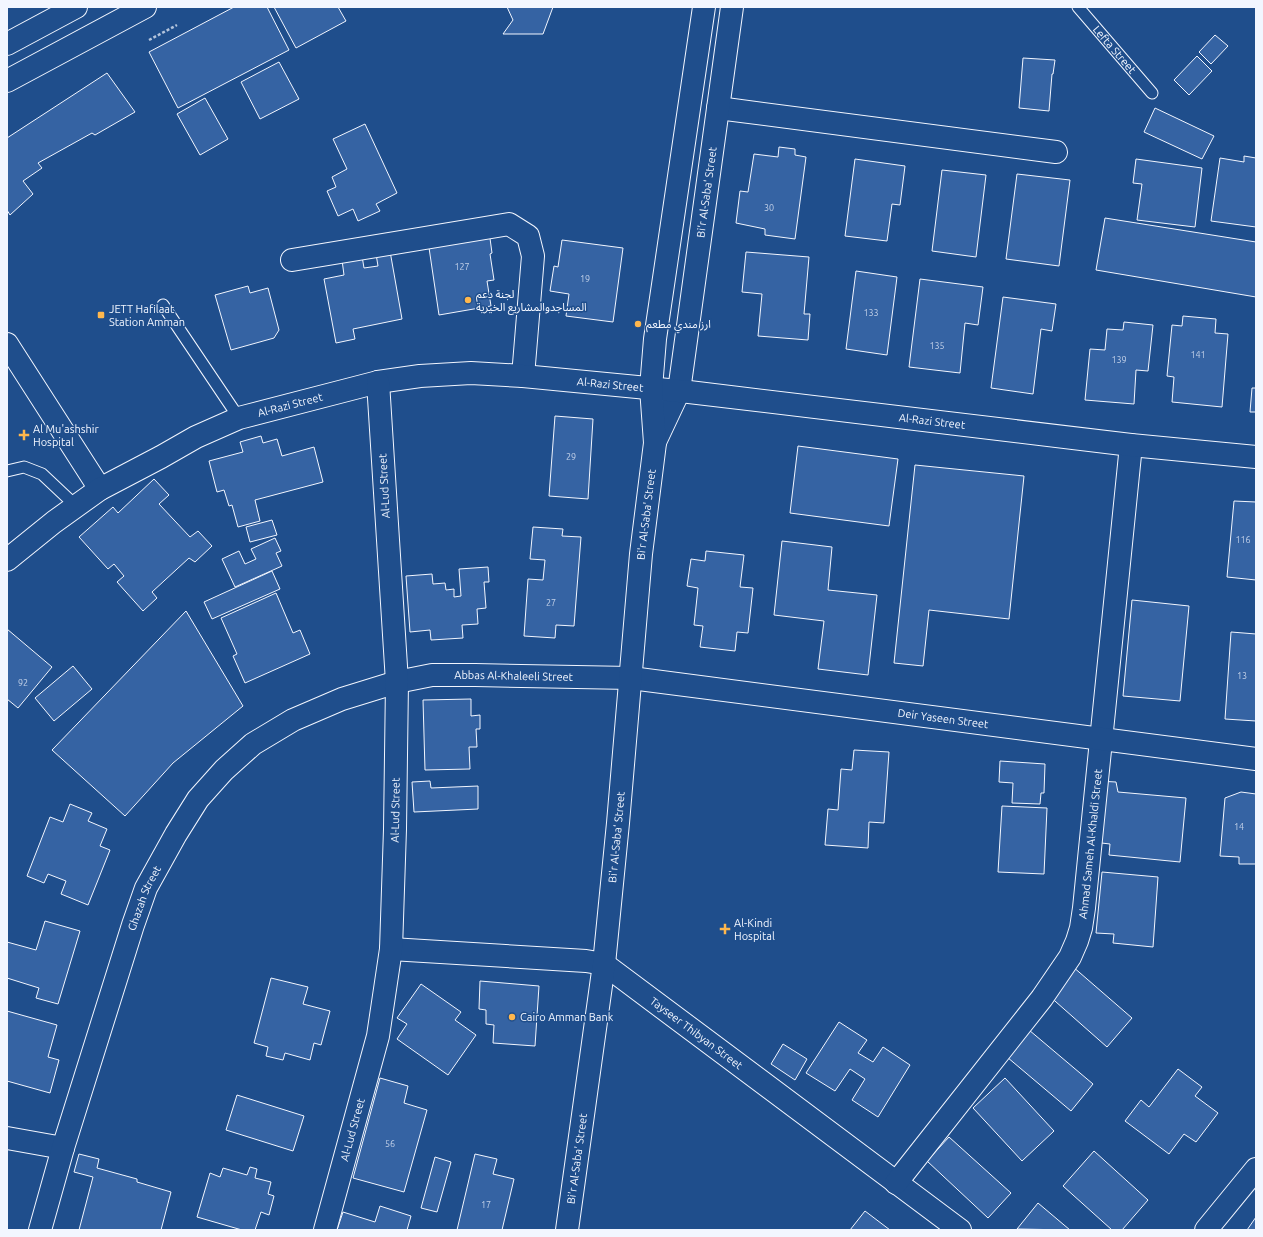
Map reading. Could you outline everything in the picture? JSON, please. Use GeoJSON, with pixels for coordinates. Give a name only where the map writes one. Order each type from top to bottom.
{"type":"FeatureCollection","features":[{"type":"Feature","properties":{"kind":"street"},"geometry":{"type":"LineString","coordinates":[[7,44],[76,7]]}},
{"type":"Feature","properties":{"kind":"street"},"geometry":{"type":"LineString","coordinates":[[7,81],[145,7]]}},
{"type":"Feature","properties":{"kind":"street","name":"Bi'r Al-Saba' Street"},"geometry":{"type":"LineString","coordinates":[[567,1230],[604,964],[641,554],[655,443],[651,388],[657,331],[704,7]]}},
{"type":"Feature","properties":{"kind":"street","name":"Bi'r Al-Saba' Street"},"geometry":{"type":"LineString","coordinates":[[655,443],[679,391],[732,7]]}},
{"type":"Feature","properties":{"kind":"street"},"geometry":{"type":"LineString","coordinates":[[718,108],[1056,152]]}},
{"type":"Feature","properties":{"kind":"street"},"geometry":{"type":"LineString","coordinates":[[292,260],[510,224],[528,236],[532,256],[523,376]]}},
{"type":"Feature","properties":{"kind":"street"},"geometry":{"type":"LineString","coordinates":[[7,344],[100,489]]}},
{"type":"Feature","properties":{"kind":"street","name":"Al-Razi Street"},"geometry":{"type":"LineString","coordinates":[[7,560],[100,489],[196,437],[239,418],[378,382],[420,376],[471,373],[523,376],[651,388],[1132,445],[1256,457]]}},
{"type":"Feature","properties":{"kind":"street","name":"Al-Lud Street"},"geometry":{"type":"LineString","coordinates":[[325,1230],[378,1036],[391,949],[395,829],[397,682],[378,382]]}},
{"type":"Feature","properties":{"kind":"street","name":"Ahmad Sameh Al-Khaldi Street"},"geometry":{"type":"LineString","coordinates":[[896,1183],[1042,998],[1070,957],[1077,941],[1084,908],[1132,445]]}},
{"type":"Feature","properties":{"kind":"street","name":"Abbas Al-Khaleeli Street"},"geometry":{"type":"LineString","coordinates":[[397,682],[432,675],[631,678]]}},
{"type":"Feature","properties":{"kind":"street","name":"Deir Yaseen Street"},"geometry":{"type":"LineString","coordinates":[[631,678],[1256,759]]}},
{"type":"Feature","properties":{"kind":"street","name":"Ghazah Street"},"geometry":{"type":"LineString","coordinates":[[40,1230],[63,1148],[146,888],[176,834],[198,799],[224,770],[253,744],[293,720],[342,699],[397,682]]}},
{"type":"Feature","properties":{"kind":"street","name":"Tayseer Thibyan Street"},"geometry":{"type":"LineString","coordinates":[[391,949],[586,961],[604,964],[960,1230]]}},
{"type":"Feature","properties":{"kind":"street"},"geometry":{"type":"LineString","coordinates":[[7,1138],[63,1148]]}},
{"type":"Feature","properties":{"kind":"street"},"geometry":{"type":"LineString","coordinates":[[1206,1230],[1256,1169]]}},
{"type":"Feature","properties":{"kind":"lane","name":"Lefta Street"},"geometry":{"type":"LineString","coordinates":[[1078,7],[1152,93]]}},
{"type":"Feature","properties":{"kind":"lane"},"geometry":{"type":"LineString","coordinates":[[163,305],[239,418]]}},
{"type":"Feature","properties":{"kind":"lane"},"geometry":{"type":"LineString","coordinates":[[7,471],[24,467],[42,474],[76,506]]}},
{"type":"Feature","properties":{"kind":"path"},"geometry":{"type":"LineString","coordinates":[[149,40],[177,25]]}},
{"type":"Feature","properties":{"kind":"building"},"geometry":{"type":"Polygon","coordinates":[[[234,7],[267,7],[289,50],[178,108],[149,52],[234,7]]]}},
{"type":"Feature","properties":{"kind":"building"},"geometry":{"type":"Polygon","coordinates":[[[274,7],[338,7],[346,21],[296,48],[274,7]]]}},
{"type":"Feature","properties":{"kind":"building"},"geometry":{"type":"Polygon","coordinates":[[[507,7],[553,7],[543,34],[503,34],[513,20],[507,7]]]}},
{"type":"Feature","properties":{"kind":"building"},"geometry":{"type":"Polygon","coordinates":[[[1215,35],[1228,46],[1211,64],[1199,52],[1215,35]]]}},
{"type":"Feature","properties":{"kind":"building"},"geometry":{"type":"Polygon","coordinates":[[[1197,56],[1212,71],[1189,95],[1174,80],[1197,56]]]}},
{"type":"Feature","properties":{"kind":"building"},"geometry":{"type":"Polygon","coordinates":[[[1023,58],[1055,60],[1052,74],[1049,111],[1019,108],[1023,58]]]}},
{"type":"Feature","properties":{"kind":"building"},"geometry":{"type":"Polygon","coordinates":[[[279,62],[299,99],[260,119],[241,82],[279,62]]]}},
{"type":"Feature","properties":{"kind":"building"},"geometry":{"type":"Polygon","coordinates":[[[107,73],[135,112],[95,135],[92,133],[38,163],[42,168],[23,181],[33,194],[10,215],[7,210],[7,138],[107,73]]]}},
{"type":"Feature","properties":{"kind":"building"},"geometry":{"type":"Polygon","coordinates":[[[205,98],[228,139],[200,155],[177,114],[205,98]]]}},
{"type":"Feature","properties":{"kind":"building"},"geometry":{"type":"Polygon","coordinates":[[[1155,108],[1214,136],[1202,159],[1144,132],[1155,108]]]}},
{"type":"Feature","properties":{"kind":"building"},"geometry":{"type":"Polygon","coordinates":[[[365,124],[397,193],[376,204],[380,211],[358,221],[353,209],[338,216],[327,191],[336,187],[332,177],[347,169],[333,139],[365,124]]]}},
{"type":"Feature","properties":{"kind":"building"},"geometry":{"type":"Polygon","coordinates":[[[779,147],[795,149],[795,155],[806,157],[795,239],[765,235],[765,229],[736,223],[740,191],[748,192],[754,154],[778,157],[779,147]]]}},
{"type":"Feature","properties":{"kind":"building"},"geometry":{"type":"Polygon","coordinates":[[[1244,156],[1256,158],[1256,227],[1211,221],[1220,158],[1244,162],[1244,156]]]}},
{"type":"Feature","properties":{"kind":"building"},"geometry":{"type":"Polygon","coordinates":[[[855,159],[905,166],[900,205],[892,204],[887,241],[845,236],[855,159]]]}},
{"type":"Feature","properties":{"kind":"building"},"geometry":{"type":"Polygon","coordinates":[[[1136,159],[1202,168],[1195,227],[1137,220],[1142,184],[1133,183],[1136,159]]]}},
{"type":"Feature","properties":{"kind":"building"},"geometry":{"type":"Polygon","coordinates":[[[942,170],[986,175],[976,257],[932,251],[942,170]]]}},
{"type":"Feature","properties":{"kind":"building"},"geometry":{"type":"Polygon","coordinates":[[[1017,174],[1070,180],[1059,266],[1006,259],[1017,174]]]}},
{"type":"Feature","properties":{"kind":"building"},"geometry":{"type":"Polygon","coordinates":[[[1105,218],[1256,242],[1256,297],[1096,270],[1105,218]]]}},
{"type":"Feature","properties":{"kind":"building"},"geometry":{"type":"Polygon","coordinates":[[[489,231],[492,253],[490,254],[494,280],[487,281],[491,306],[439,315],[428,241],[489,231]]]}},
{"type":"Feature","properties":{"kind":"building"},"geometry":{"type":"Polygon","coordinates":[[[562,240],[623,248],[613,322],[566,316],[569,294],[550,291],[554,266],[558,267],[562,240]]]}},
{"type":"Feature","properties":{"kind":"building"},"geometry":{"type":"Polygon","coordinates":[[[390,251],[402,319],[353,329],[355,339],[336,343],[324,279],[344,275],[342,260],[362,256],[364,268],[378,266],[376,254],[390,251]]]}},
{"type":"Feature","properties":{"kind":"building"},"geometry":{"type":"Polygon","coordinates":[[[746,252],[809,257],[804,314],[810,314],[808,340],[758,336],[762,294],[742,292],[746,252]]]}},
{"type":"Feature","properties":{"kind":"building"},"geometry":{"type":"Polygon","coordinates":[[[856,271],[897,277],[887,355],[846,349],[856,271]]]}},
{"type":"Feature","properties":{"kind":"building"},"geometry":{"type":"Polygon","coordinates":[[[920,279],[983,287],[978,325],[965,323],[960,373],[909,367],[920,279]]]}},
{"type":"Feature","properties":{"kind":"building"},"geometry":{"type":"Polygon","coordinates":[[[248,286],[250,293],[268,288],[279,330],[274,338],[231,350],[215,295],[248,286]]]}},
{"type":"Feature","properties":{"kind":"building"},"geometry":{"type":"Polygon","coordinates":[[[1003,297],[1056,304],[1052,331],[1041,329],[1033,394],[991,388],[1003,297]]]}},
{"type":"Feature","properties":{"kind":"building"},"geometry":{"type":"Polygon","coordinates":[[[1183,316],[1216,319],[1215,333],[1228,334],[1222,407],[1172,402],[1174,377],[1167,376],[1172,325],[1182,326],[1183,316]]]}},
{"type":"Feature","properties":{"kind":"building"},"geometry":{"type":"Polygon","coordinates":[[[1124,322],[1153,325],[1148,371],[1136,370],[1134,404],[1085,400],[1090,349],[1105,350],[1107,329],[1123,330],[1124,322]]]}},
{"type":"Feature","properties":{"kind":"building"},"geometry":{"type":"Polygon","coordinates":[[[1252,388],[1256,388],[1256,412],[1250,412],[1252,388]]]}},
{"type":"Feature","properties":{"kind":"building"},"geometry":{"type":"Polygon","coordinates":[[[555,416],[593,419],[588,499],[549,496],[555,416]]]}},
{"type":"Feature","properties":{"kind":"building"},"geometry":{"type":"Polygon","coordinates":[[[261,436],[263,443],[277,439],[282,456],[314,447],[323,482],[255,500],[260,521],[238,527],[232,505],[229,506],[224,490],[217,492],[209,461],[243,452],[240,442],[261,436]]]}},
{"type":"Feature","properties":{"kind":"building"},"geometry":{"type":"Polygon","coordinates":[[[798,446],[898,459],[889,526],[790,513],[798,446]]]}},
{"type":"Feature","properties":{"kind":"building"},"geometry":{"type":"Polygon","coordinates":[[[915,465],[1024,476],[1009,619],[929,610],[923,666],[894,663],[915,465]]]}},
{"type":"Feature","properties":{"kind":"building"},"geometry":{"type":"Polygon","coordinates":[[[154,479],[169,495],[159,504],[190,537],[198,531],[212,546],[195,562],[189,558],[152,592],[157,598],[143,611],[117,582],[124,576],[114,564],[108,569],[79,537],[113,507],[118,513],[154,479]]]}},
{"type":"Feature","properties":{"kind":"building"},"geometry":{"type":"Polygon","coordinates":[[[1234,501],[1256,502],[1256,580],[1227,577],[1234,501]]]}},
{"type":"Feature","properties":{"kind":"building"},"geometry":{"type":"Polygon","coordinates":[[[272,520],[277,535],[250,542],[246,527],[272,520]]]}},
{"type":"Feature","properties":{"kind":"building"},"geometry":{"type":"Polygon","coordinates":[[[533,527],[563,529],[562,536],[581,537],[574,626],[556,625],[555,638],[524,636],[528,579],[543,580],[545,560],[530,559],[533,527]]]}},
{"type":"Feature","properties":{"kind":"building"},"geometry":{"type":"Polygon","coordinates":[[[275,538],[281,551],[276,553],[282,566],[235,587],[222,559],[239,551],[245,564],[256,559],[251,549],[275,538]]]}},
{"type":"Feature","properties":{"kind":"building"},"geometry":{"type":"Polygon","coordinates":[[[782,541],[832,547],[828,590],[877,595],[868,675],[818,669],[824,621],[774,615],[782,541]]]}},
{"type":"Feature","properties":{"kind":"building"},"geometry":{"type":"Polygon","coordinates":[[[706,551],[744,555],[740,587],[753,588],[748,633],[737,632],[735,651],[700,647],[703,626],[694,625],[698,588],[687,586],[691,559],[705,561],[706,551]]]}},
{"type":"Feature","properties":{"kind":"building"},"geometry":{"type":"Polygon","coordinates":[[[488,567],[489,582],[484,582],[486,608],[477,609],[478,624],[462,625],[463,638],[431,640],[430,630],[410,632],[406,576],[432,574],[433,584],[445,583],[446,590],[454,589],[454,597],[461,596],[459,569],[488,567]]]}},
{"type":"Feature","properties":{"kind":"building"},"geometry":{"type":"Polygon","coordinates":[[[272,571],[280,589],[212,619],[204,602],[272,571]]]}},
{"type":"Feature","properties":{"kind":"building"},"geometry":{"type":"Polygon","coordinates":[[[276,593],[293,633],[300,630],[310,654],[245,683],[233,656],[237,654],[221,618],[276,593]]]}},
{"type":"Feature","properties":{"kind":"building"},"geometry":{"type":"Polygon","coordinates":[[[1132,600],[1189,606],[1180,701],[1123,696],[1132,600]]]}},
{"type":"Feature","properties":{"kind":"building"},"geometry":{"type":"Polygon","coordinates":[[[186,611],[243,706],[173,763],[125,816],[52,750],[186,611]]]}},
{"type":"Feature","properties":{"kind":"building"},"geometry":{"type":"Polygon","coordinates":[[[7,629],[52,667],[18,708],[7,699],[7,629]]]}},
{"type":"Feature","properties":{"kind":"building"},"geometry":{"type":"Polygon","coordinates":[[[1231,632],[1256,634],[1256,721],[1225,719],[1231,632]]]}},
{"type":"Feature","properties":{"kind":"building"},"geometry":{"type":"Polygon","coordinates":[[[73,666],[92,689],[54,721],[35,698],[73,666]]]}},
{"type":"Feature","properties":{"kind":"building"},"geometry":{"type":"Polygon","coordinates":[[[471,699],[471,716],[480,715],[480,729],[476,729],[477,747],[469,747],[470,769],[425,770],[423,700],[471,699]]]}},
{"type":"Feature","properties":{"kind":"building"},"geometry":{"type":"Polygon","coordinates":[[[854,750],[889,752],[884,823],[869,822],[868,848],[825,845],[828,809],[838,810],[841,769],[852,770],[854,750]]]}},
{"type":"Feature","properties":{"kind":"building"},"geometry":{"type":"Polygon","coordinates":[[[1000,761],[1045,764],[1044,793],[1041,793],[1040,804],[1012,803],[1013,783],[999,782],[1000,761]]]}},
{"type":"Feature","properties":{"kind":"building"},"geometry":{"type":"Polygon","coordinates":[[[430,781],[431,788],[478,786],[478,809],[414,812],[412,782],[430,781]]]}},
{"type":"Feature","properties":{"kind":"building"},"geometry":{"type":"Polygon","coordinates":[[[1098,781],[1116,782],[1118,792],[1186,798],[1180,862],[1109,855],[1110,844],[1093,842],[1098,781]]]}},
{"type":"Feature","properties":{"kind":"building"},"geometry":{"type":"Polygon","coordinates":[[[1241,792],[1256,794],[1256,864],[1239,864],[1239,857],[1220,856],[1225,798],[1241,792]]]}},
{"type":"Feature","properties":{"kind":"building"},"geometry":{"type":"Polygon","coordinates":[[[70,804],[92,813],[88,821],[107,829],[100,846],[110,850],[88,905],[61,894],[66,881],[48,874],[44,883],[27,876],[50,817],[63,822],[70,804]]]}},
{"type":"Feature","properties":{"kind":"building"},"geometry":{"type":"Polygon","coordinates":[[[1002,806],[1047,808],[1044,874],[998,872],[1002,806]]]}},
{"type":"Feature","properties":{"kind":"building"},"geometry":{"type":"Polygon","coordinates":[[[1102,872],[1158,877],[1153,947],[1113,943],[1114,934],[1096,933],[1102,872]]]}},
{"type":"Feature","properties":{"kind":"building"},"geometry":{"type":"Polygon","coordinates":[[[45,921],[80,931],[58,1004],[36,998],[39,988],[7,978],[7,942],[36,950],[45,921]]]}},
{"type":"Feature","properties":{"kind":"building"},"geometry":{"type":"Polygon","coordinates":[[[1072,966],[1132,1018],[1107,1047],[1047,994],[1072,966]]]}},
{"type":"Feature","properties":{"kind":"building"},"geometry":{"type":"Polygon","coordinates":[[[271,978],[308,987],[303,1004],[330,1011],[321,1045],[314,1043],[310,1060],[285,1053],[283,1060],[266,1056],[268,1047],[254,1043],[271,978]]]}},
{"type":"Feature","properties":{"kind":"building","name":"Cairo Amman Bank"},"geometry":{"type":"Polygon","coordinates":[[[480,981],[539,986],[535,1046],[493,1043],[494,1025],[486,1024],[486,1010],[479,1009],[480,981]]]}},
{"type":"Feature","properties":{"kind":"building"},"geometry":{"type":"Polygon","coordinates":[[[421,984],[461,1012],[455,1020],[476,1035],[448,1075],[397,1039],[407,1024],[397,1018],[421,984]]]}},
{"type":"Feature","properties":{"kind":"building"},"geometry":{"type":"Polygon","coordinates":[[[7,1011],[57,1025],[48,1057],[59,1060],[50,1093],[7,1081],[7,1011]]]}},
{"type":"Feature","properties":{"kind":"building"},"geometry":{"type":"Polygon","coordinates":[[[839,1022],[867,1040],[858,1053],[873,1062],[883,1047],[910,1065],[878,1117],[852,1100],[865,1079],[850,1069],[835,1091],[806,1073],[839,1022]]]}},
{"type":"Feature","properties":{"kind":"building"},"geometry":{"type":"Polygon","coordinates":[[[1029,1030],[1093,1084],[1071,1111],[1007,1057],[1029,1030]]]}},
{"type":"Feature","properties":{"kind":"building"},"geometry":{"type":"Polygon","coordinates":[[[783,1044],[807,1059],[795,1080],[771,1064],[783,1044]]]}},
{"type":"Feature","properties":{"kind":"building"},"geometry":{"type":"Polygon","coordinates":[[[1178,1069],[1202,1087],[1195,1096],[1218,1113],[1196,1142],[1184,1134],[1169,1154],[1125,1121],[1141,1100],[1149,1107],[1178,1069]]]}},
{"type":"Feature","properties":{"kind":"building"},"geometry":{"type":"Polygon","coordinates":[[[380,1078],[408,1086],[404,1103],[427,1110],[404,1192],[353,1178],[380,1078]]]}},
{"type":"Feature","properties":{"kind":"building"},"geometry":{"type":"Polygon","coordinates":[[[1005,1078],[1054,1131],[1022,1161],[973,1108],[1005,1078]]]}},
{"type":"Feature","properties":{"kind":"building"},"geometry":{"type":"Polygon","coordinates":[[[237,1095],[304,1116],[293,1151],[226,1130],[237,1095]]]}},
{"type":"Feature","properties":{"kind":"building"},"geometry":{"type":"Polygon","coordinates":[[[949,1137],[1011,1193],[988,1218],[927,1161],[949,1137]]]}},
{"type":"Feature","properties":{"kind":"building"},"geometry":{"type":"Polygon","coordinates":[[[1094,1151],[1148,1200],[1122,1230],[1112,1230],[1063,1186],[1094,1151]]]}},
{"type":"Feature","properties":{"kind":"building"},"geometry":{"type":"Polygon","coordinates":[[[79,1154],[99,1159],[97,1168],[137,1179],[137,1182],[171,1192],[161,1230],[79,1230],[93,1177],[74,1172],[79,1154]]]}},
{"type":"Feature","properties":{"kind":"building"},"geometry":{"type":"Polygon","coordinates":[[[475,1154],[497,1159],[493,1174],[514,1179],[502,1230],[457,1230],[475,1154]]]}},
{"type":"Feature","properties":{"kind":"building"},"geometry":{"type":"Polygon","coordinates":[[[435,1157],[451,1162],[437,1212],[421,1208],[435,1157]]]}},
{"type":"Feature","properties":{"kind":"building"},"geometry":{"type":"Polygon","coordinates":[[[250,1167],[257,1169],[255,1178],[271,1182],[268,1194],[274,1196],[269,1215],[261,1212],[255,1230],[242,1230],[197,1217],[210,1173],[220,1177],[223,1168],[247,1175],[250,1167]]]}},
{"type":"Feature","properties":{"kind":"building"},"geometry":{"type":"Polygon","coordinates":[[[1038,1203],[1070,1230],[1017,1229],[1038,1203]]]}},
{"type":"Feature","properties":{"kind":"building"},"geometry":{"type":"Polygon","coordinates":[[[380,1206],[411,1216],[407,1230],[337,1230],[343,1212],[375,1222],[380,1206]]]}},
{"type":"Feature","properties":{"kind":"building"},"geometry":{"type":"Polygon","coordinates":[[[865,1211],[890,1230],[850,1230],[865,1211]]]}},
{"type":"Feature","properties":{"kind":"building"},"geometry":{"type":"Polygon","coordinates":[[[1256,1217],[1256,1230],[1247,1230],[1256,1217]]]}},
{"type":"Feature","properties":{"kind":"place","name":"لجنة دعم المساجدوالمشاريع الخيرية"},"geometry":{"type":"Point","coordinates":[468,300]}},
{"type":"Feature","properties":{"kind":"place","name":"JETT Hafilaat Station Amman"},"geometry":{"type":"Point","coordinates":[101,315]}},
{"type":"Feature","properties":{"kind":"place","name":"ارز مندي مطعم"},"geometry":{"type":"Point","coordinates":[638,324]}},
{"type":"Feature","properties":{"kind":"place","name":"Al Mu'ashshir Hospital"},"geometry":{"type":"Point","coordinates":[24,435]}},
{"type":"Feature","properties":{"kind":"place","name":"Al-Kindi Hospital"},"geometry":{"type":"Point","coordinates":[725,929]}},
{"type":"Feature","properties":{"kind":"place","name":"Cairo Amman Bank"},"geometry":{"type":"Point","coordinates":[512,1017]}}]}
